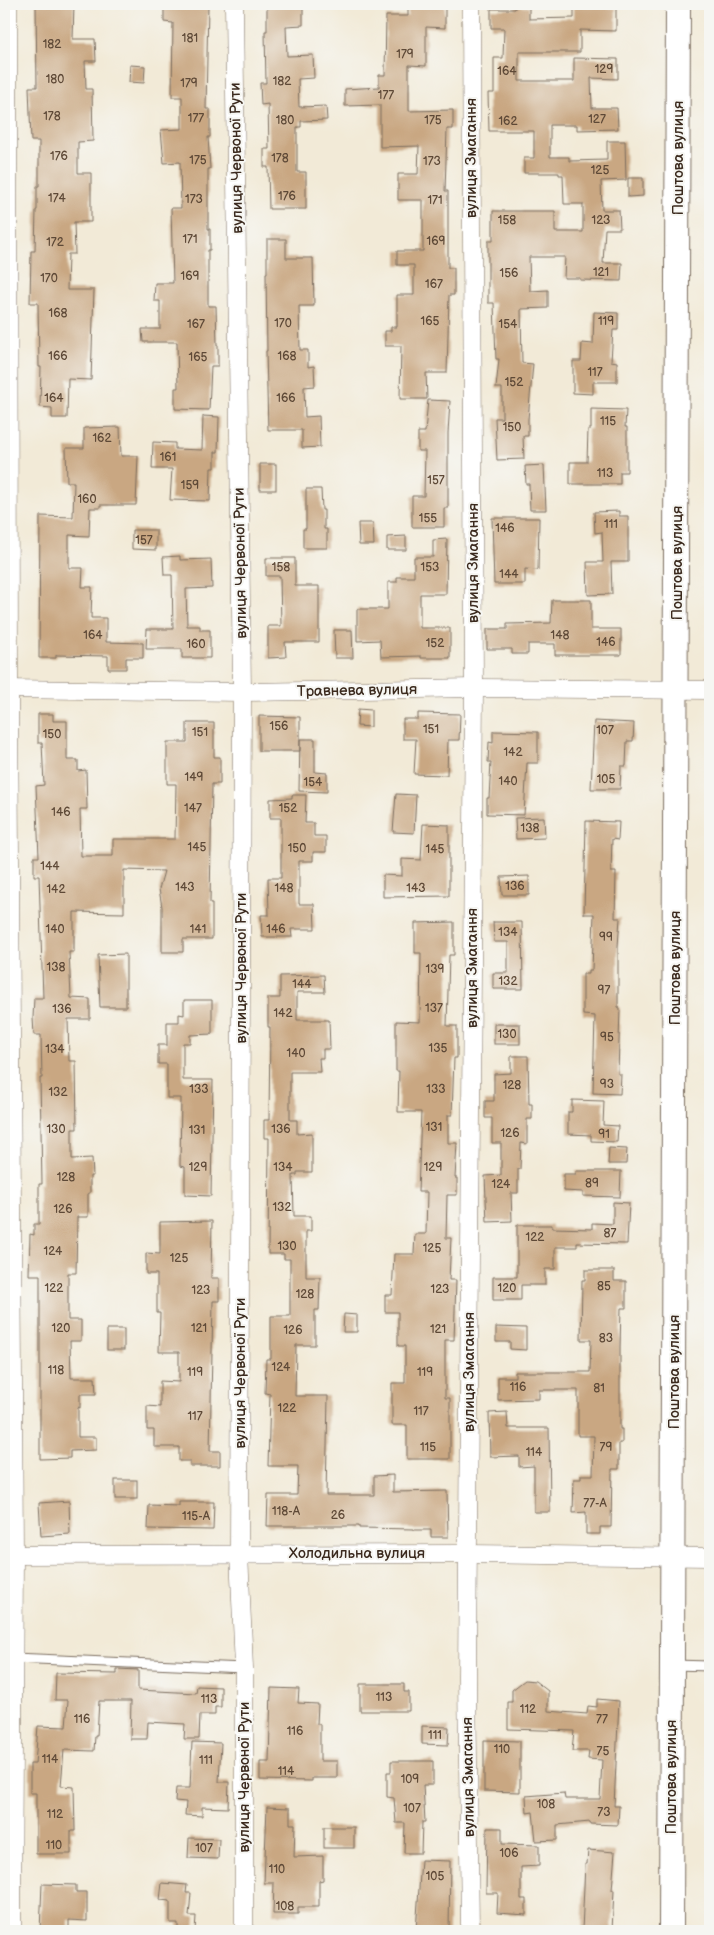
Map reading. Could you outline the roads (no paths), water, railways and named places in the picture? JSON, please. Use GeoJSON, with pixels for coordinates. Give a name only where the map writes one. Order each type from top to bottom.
{"type":"FeatureCollection","features":[{"type":"Feature","properties":{"kind":"street"},"geometry":{"type":"LineString","coordinates":[[8,4],[6,689],[9,1555],[14,1658],[12,1931]]}},
{"type":"Feature","properties":{"kind":"street","name":"вулиця Червоної Рути"},"geometry":{"type":"LineString","coordinates":[[234,4],[242,692],[239,1553],[244,1668],[244,1931]]}},
{"type":"Feature","properties":{"kind":"street","name":"вулиця Змагання"},"geometry":{"type":"LineString","coordinates":[[470,1931],[468,1554],[474,688],[471,4]]}},
{"type":"Feature","properties":{"kind":"street","name":"Поштова вулиця"},"geometry":{"type":"LineString","coordinates":[[671,1931],[678,4]]}},
{"type":"Feature","properties":{"kind":"street","name":"Травнева вулиця"},"geometry":{"type":"LineString","coordinates":[[6,689],[242,692],[474,688],[710,690]]}},
{"type":"Feature","properties":{"kind":"street","name":"Холодильна вулиця"},"geometry":{"type":"LineString","coordinates":[[9,1555],[239,1553],[710,1557]]}},
{"type":"Feature","properties":{"kind":"lane"},"geometry":{"type":"LineString","coordinates":[[14,1658],[244,1668]]}},
{"type":"Feature","properties":{"kind":"lane"},"geometry":{"type":"LineString","coordinates":[[672,1665],[710,1666]]}}]}
